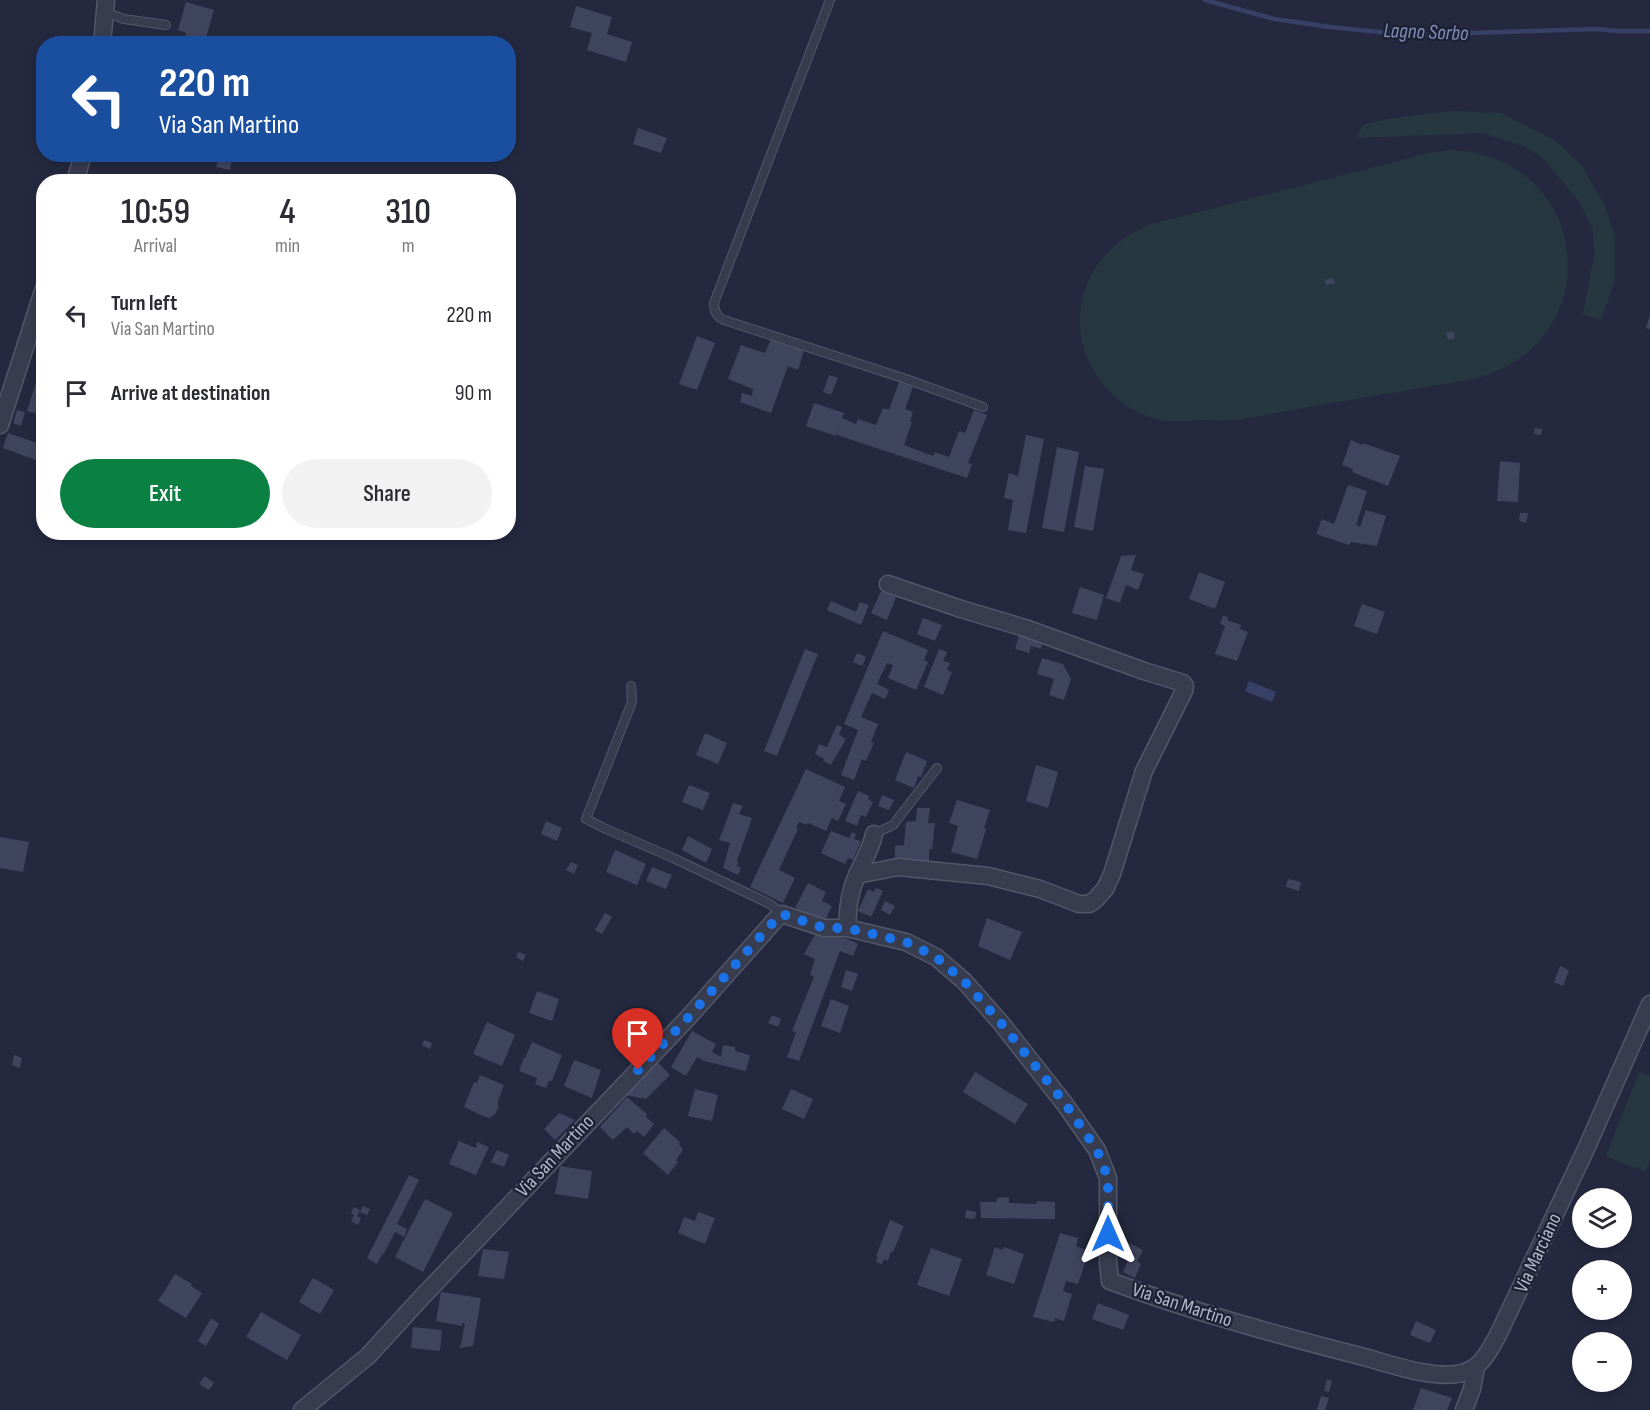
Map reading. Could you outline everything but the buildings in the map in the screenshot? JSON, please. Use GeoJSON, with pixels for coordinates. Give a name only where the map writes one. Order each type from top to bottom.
{"type":"FeatureCollection","features":[{"type":"Feature","properties":{"kind":"street"},"geometry":{"type":"LineString","coordinates":[[103,36],[105,6]]}},
{"type":"Feature","properties":{"kind":"street"},"geometry":{"type":"LineString","coordinates":[[0,425],[36,313]]}},
{"type":"Feature","properties":{"kind":"street"},"geometry":{"type":"LineString","coordinates":[[857,875],[898,867],[988,876],[1040,889],[1079,904],[1089,904],[1105,889],[1112,874],[1144,771],[1185,686],[1183,683],[1025,628],[888,584]]}},
{"type":"Feature","properties":{"kind":"street"},"geometry":{"type":"LineString","coordinates":[[847,928],[849,898],[857,875],[872,847],[874,834]]}},
{"type":"Feature","properties":{"kind":"street","name":"Via San Martino"},"geometry":{"type":"LineString","coordinates":[[302,1410],[368,1356],[686,1020],[782,914],[824,928],[847,928],[906,942],[936,957],[964,981],[1064,1102],[1097,1150],[1108,1178],[1110,1281],[1200,1312],[1421,1372],[1450,1376],[1476,1367]]}},
{"type":"Feature","properties":{"kind":"street","name":"Via Marciano"},"geometry":{"type":"LineString","coordinates":[[1476,1367],[1486,1356],[1498,1335],[1577,1169],[1650,1004]]}},
{"type":"Feature","properties":{"kind":"street"},"geometry":{"type":"LineString","coordinates":[[1464,1410],[1472,1389],[1476,1367]]}},
{"type":"Feature","properties":{"kind":"lane"},"geometry":{"type":"LineString","coordinates":[[830,0],[714,303],[715,312],[724,320],[906,379],[983,407]]}},
{"type":"Feature","properties":{"kind":"lane"},"geometry":{"type":"LineString","coordinates":[[105,6],[124,19],[166,25]]}},
{"type":"Feature","properties":{"kind":"lane"},"geometry":{"type":"LineString","coordinates":[[631,686],[632,702],[586,819],[770,904],[782,914]]}},
{"type":"Feature","properties":{"kind":"lane"},"geometry":{"type":"LineString","coordinates":[[874,834],[893,825],[938,768]]}},
{"type":"Feature","properties":{"kind":"shaded area"},"geometry":{"type":"Polygon","coordinates":[[[1452,111],[1501,113],[1555,140],[1582,166],[1605,206],[1615,238],[1615,280],[1601,320],[1583,315],[1594,256],[1593,230],[1580,203],[1542,157],[1523,146],[1482,133],[1356,138],[1364,124],[1452,111]]]}},
{"type":"Feature","properties":{"kind":"shaded area"},"geometry":{"type":"Polygon","coordinates":[[[1452,150],[1500,161],[1536,185],[1558,219],[1568,257],[1564,297],[1546,333],[1514,362],[1468,380],[1252,417],[1183,421],[1167,421],[1130,408],[1114,396],[1090,364],[1083,346],[1080,326],[1084,292],[1096,266],[1114,246],[1138,230],[1151,224],[1422,154],[1452,150]]]}},
{"type":"Feature","properties":{"kind":"shaded area"},"geometry":{"type":"Polygon","coordinates":[[[1639,1072],[1650,1076],[1650,1159],[1645,1172],[1606,1156],[1639,1072]]]}},
{"type":"Feature","properties":{"kind":"water"},"geometry":{"type":"Polygon","coordinates":[[[1249,681],[1276,692],[1272,702],[1245,691],[1249,681]]]}},
{"type":"Feature","properties":{"kind":"waterway","name":"Lagno Sorbo"},"geometry":{"type":"LineString","coordinates":[[1205,0],[1274,19],[1409,35],[1596,29],[1650,31]]}},
{"type":"Feature","properties":{"kind":"route"},"geometry":{"type":"LineString","coordinates":[[638,1070],[782,914],[824,928],[847,928],[906,942],[936,957],[964,981],[1064,1102],[1097,1150],[1108,1178],[1108,1234]]}}]}
